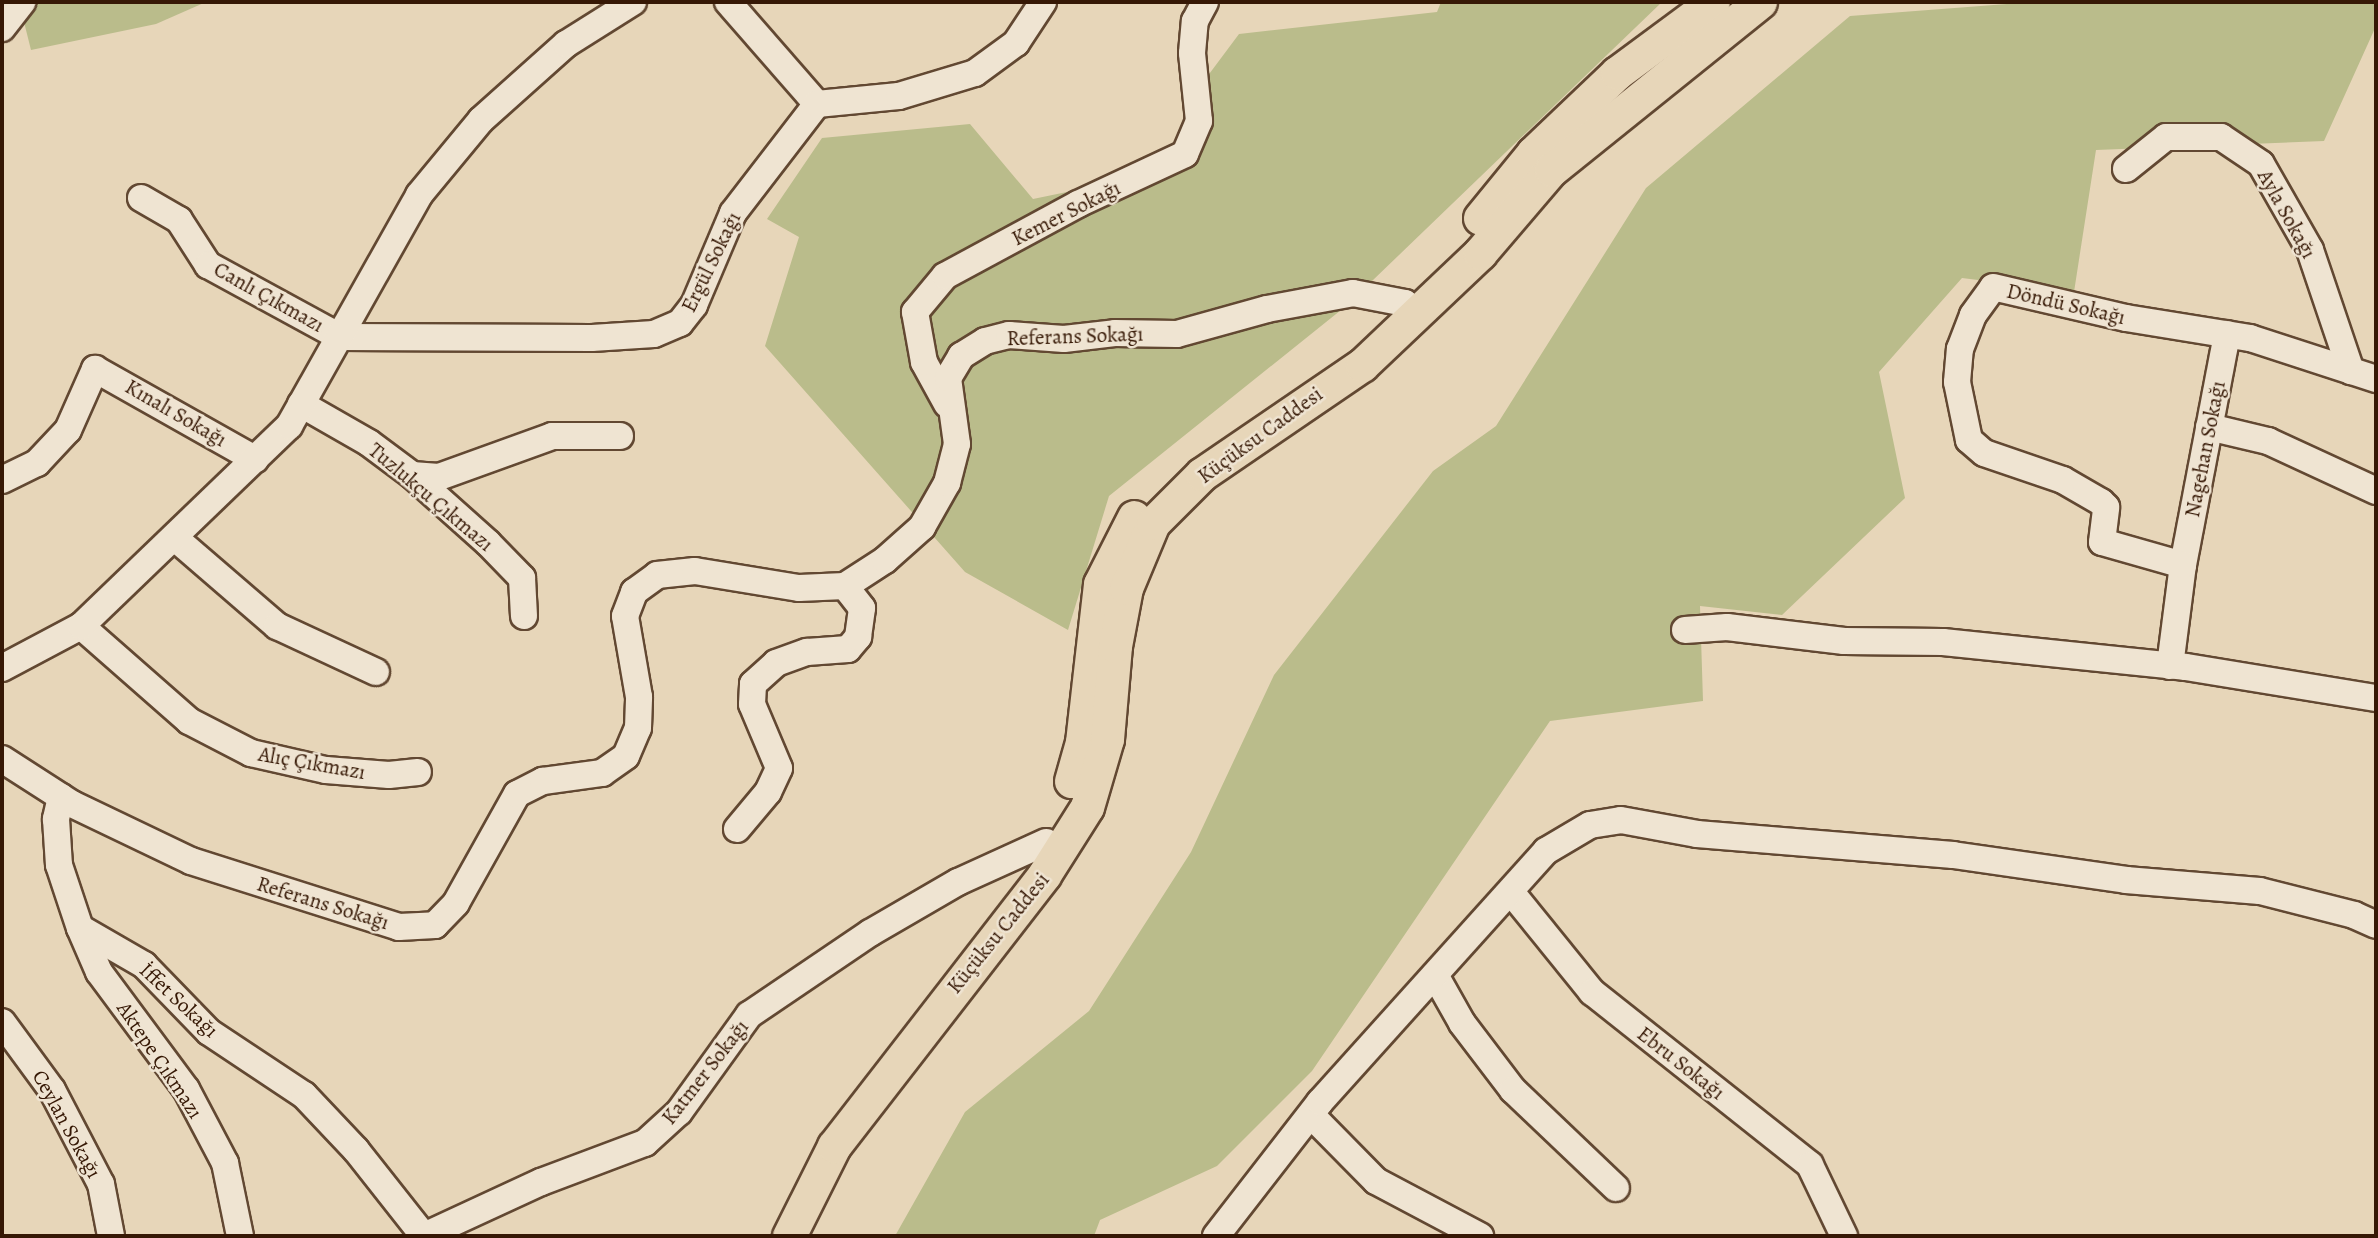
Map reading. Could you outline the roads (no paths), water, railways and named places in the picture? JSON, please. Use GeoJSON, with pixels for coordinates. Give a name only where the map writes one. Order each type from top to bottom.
{"type":"FeatureCollection","features":[{"type":"Feature","properties":{"kind":"main road","name":"Küçüksu Caddesi"},"geometry":{"type":"LineString","coordinates":[[770,1236],[824,1132],[1046,842],[1061,811],[1082,742],[1100,584],[1133,518],[1180,464],[1354,344],[1411,310],[1533,153],[1617,73],[1713,2]]}},
{"type":"Feature","properties":{"kind":"main road","name":"Küçüksu Caddesi"},"geometry":{"type":"LineString","coordinates":[[789,1236],[834,1146],[1044,875],[1087,807],[1107,739],[1115,646],[1126,588],[1153,523],[1202,474],[1362,365],[1411,310],[1551,170],[1760,2]]}},
{"type":"Feature","properties":{"kind":"street"},"geometry":{"type":"LineString","coordinates":[[2,668],[81,626],[289,426],[419,195],[481,120],[566,44],[633,2]]}},
{"type":"Feature","properties":{"kind":"street"},"geometry":{"type":"LineString","coordinates":[[728,2],[817,104],[899,96],[975,73],[1016,43],[1043,2]]}},
{"type":"Feature","properties":{"kind":"street","name":"Kemer Sokağı"},"geometry":{"type":"LineString","coordinates":[[952,411],[924,362],[915,312],[945,276],[1078,204],[1185,154],[1199,121],[1192,53],[1195,22],[1205,2]]}},
{"type":"Feature","properties":{"kind":"street","name":"Ergül Sokağı"},"geometry":{"type":"LineString","coordinates":[[340,337],[593,338],[654,334],[680,323],[694,305],[733,213],[817,104]]}},
{"type":"Feature","properties":{"kind":"street","name":"Ayla Sokağı"},"geometry":{"type":"LineString","coordinates":[[2126,169],[2166,136],[2221,136],[2261,164],[2309,250],[2364,375]]}},
{"type":"Feature","properties":{"kind":"street","name":"Canlı Çıkmazı"},"geometry":{"type":"LineString","coordinates":[[141,198],[178,220],[208,265],[340,337]]}},
{"type":"Feature","properties":{"kind":"street","name":"Döndü Sokağı"},"geometry":{"type":"LineString","coordinates":[[2183,565],[2102,542],[2106,507],[2101,502],[2063,480],[1984,453],[1969,440],[1957,382],[1960,349],[1973,315],[1993,287],[2126,318],[2227,334],[2364,375]]}},
{"type":"Feature","properties":{"kind":"street","name":"Referans Sokağı"},"geometry":{"type":"LineString","coordinates":[[2,759],[61,797],[191,861],[399,927],[435,925],[456,903],[517,794],[543,781],[602,773],[626,756],[638,718],[625,616],[634,592],[657,575],[695,571],[799,588],[845,586],[922,527],[947,483],[957,444],[948,378],[961,356],[985,341],[1009,335],[1064,339],[1115,333],[1177,334],[1267,309],[1353,293],[1411,310]]}},
{"type":"Feature","properties":{"kind":"street","name":"Nagehan Sokağı"},"geometry":{"type":"LineString","coordinates":[[2183,565],[2227,334]]}},
{"type":"Feature","properties":{"kind":"street","name":"Kınalı Sokağı"},"geometry":{"type":"LineString","coordinates":[[2,480],[37,463],[68,430],[95,369],[255,458]]}},
{"type":"Feature","properties":{"kind":"street","name":"Tuzlukçu Çıkmazı"},"geometry":{"type":"LineString","coordinates":[[302,404],[369,443],[412,475],[522,578],[524,616]]}},
{"type":"Feature","properties":{"kind":"street"},"geometry":{"type":"LineString","coordinates":[[2209,427],[2268,441],[2376,491]]}},
{"type":"Feature","properties":{"kind":"street"},"geometry":{"type":"LineString","coordinates":[[412,475],[439,477],[552,436],[620,436]]}},
{"type":"Feature","properties":{"kind":"street"},"geometry":{"type":"LineString","coordinates":[[175,538],[277,626],[376,672]]}},
{"type":"Feature","properties":{"kind":"street"},"geometry":{"type":"LineString","coordinates":[[2170,666],[2183,565]]}},
{"type":"Feature","properties":{"kind":"street"},"geometry":{"type":"LineString","coordinates":[[737,829],[768,792],[779,768],[752,704],[753,684],[776,663],[807,652],[848,649],[858,637],[862,608],[845,586]]}},
{"type":"Feature","properties":{"kind":"street","name":"Alıç Çıkmazı"},"geometry":{"type":"LineString","coordinates":[[81,626],[189,721],[251,753],[326,769],[389,775],[418,772]]}},
{"type":"Feature","properties":{"kind":"street"},"geometry":{"type":"LineString","coordinates":[[1685,630],[1727,627],[1844,641],[1943,642],[2170,666],[2376,698]]}},
{"type":"Feature","properties":{"kind":"street"},"geometry":{"type":"LineString","coordinates":[[61,797],[56,818],[59,865],[80,928]]}},
{"type":"Feature","properties":{"kind":"street"},"geometry":{"type":"LineString","coordinates":[[1216,1236],[1312,1116],[1546,851],[1590,825],[1621,820],[1697,834],[1953,855],[2126,880],[2260,891],[2354,915],[2376,925]]}},
{"type":"Feature","properties":{"kind":"street","name":"Katmer Sokağı"},"geometry":{"type":"LineString","coordinates":[[424,1236],[541,1181],[645,1143],[679,1112],[749,1015],[881,927],[958,882],[1046,842]]}},
{"type":"Feature","properties":{"kind":"street","name":"Ebru Sokağı"},"geometry":{"type":"LineString","coordinates":[[1511,892],[1592,992],[1810,1165],[1844,1236]]}},
{"type":"Feature","properties":{"kind":"street","name":"İffet Sokağı"},"geometry":{"type":"LineString","coordinates":[[80,928],[144,965],[209,1032],[304,1095],[356,1150],[424,1236]]}},
{"type":"Feature","properties":{"kind":"street","name":"Aktepe Çıkmazı"},"geometry":{"type":"LineString","coordinates":[[80,928],[99,972],[186,1089],[225,1163],[240,1236]]}},
{"type":"Feature","properties":{"kind":"street"},"geometry":{"type":"LineString","coordinates":[[1435,975],[1462,1023],[1513,1090],[1615,1188]]}},
{"type":"Feature","properties":{"kind":"street","name":"Ceylan Sokağı"},"geometry":{"type":"LineString","coordinates":[[2,1022],[52,1090],[95,1172],[111,1236]]}},
{"type":"Feature","properties":{"kind":"street"},"geometry":{"type":"LineString","coordinates":[[1312,1116],[1376,1181],[1480,1236]]}}]}
